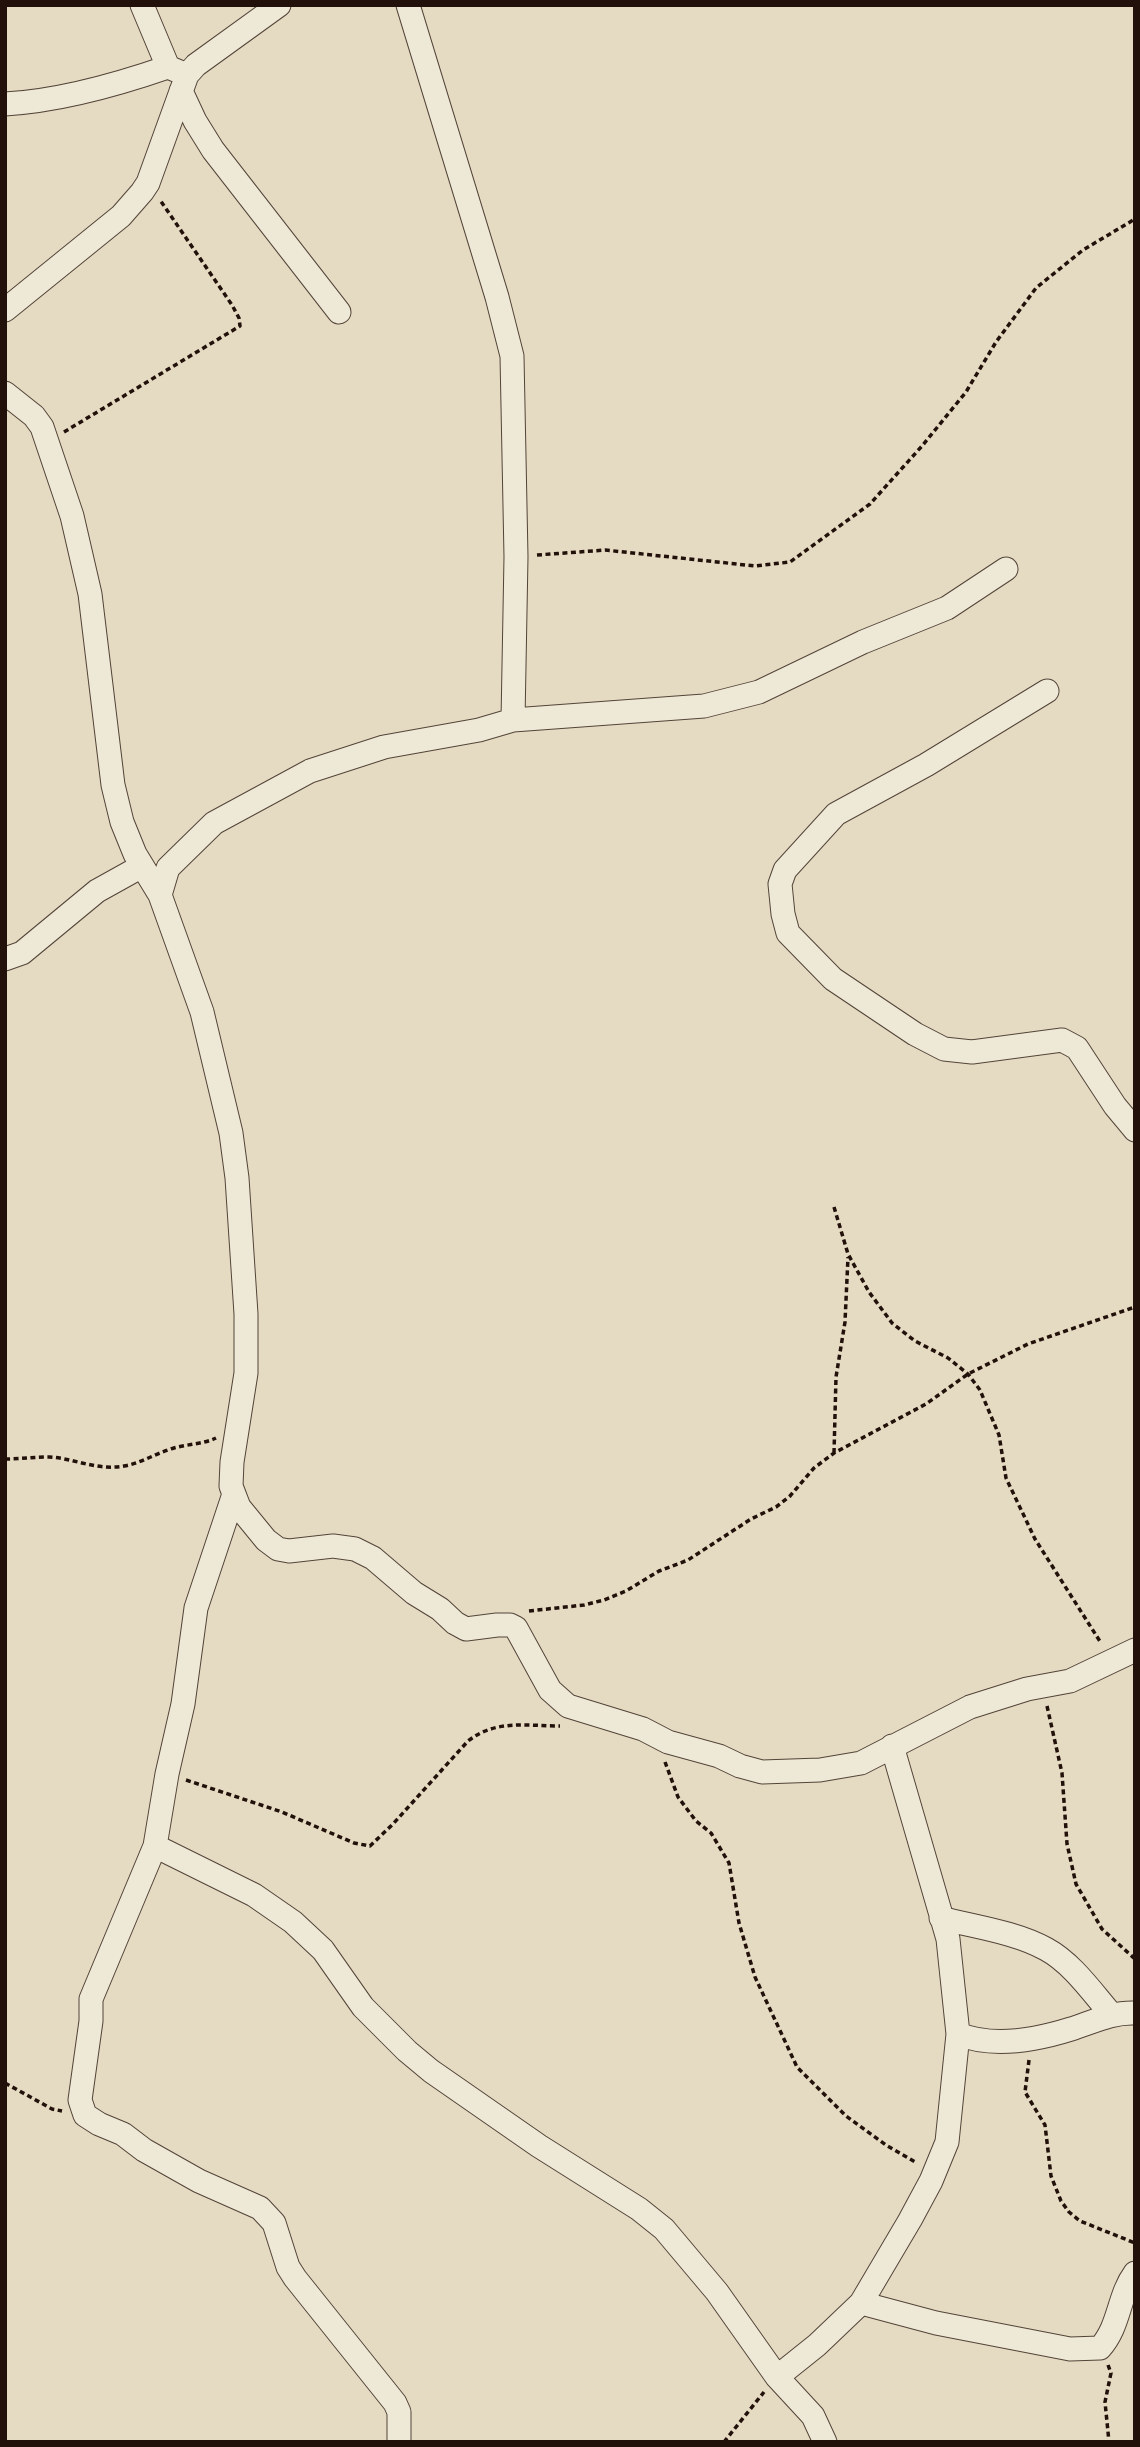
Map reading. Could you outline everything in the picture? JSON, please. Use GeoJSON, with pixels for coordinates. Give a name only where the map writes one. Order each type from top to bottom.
{"type":"FeatureCollection","features":[{"type":"Feature","properties":{"kind":"street"},"geometry":{"type":"LineString","coordinates":[[142,5],[179,77],[195,121],[213,150],[339,312]]}},
{"type":"Feature","properties":{"kind":"street"},"geometry":{"type":"LineString","coordinates":[[5,104],[179,77],[279,5]]}},
{"type":"Feature","properties":{"kind":"street"},"geometry":{"type":"LineString","coordinates":[[408,5],[497,297],[512,356],[516,557],[513,720]]}},
{"type":"Feature","properties":{"kind":"street"},"geometry":{"type":"LineString","coordinates":[[5,310],[121,216],[148,183],[179,77]]}},
{"type":"Feature","properties":{"kind":"street"},"geometry":{"type":"LineString","coordinates":[[5,393],[34,416],[42,427],[72,516],[90,594],[113,785],[122,822],[135,854],[160,895],[202,1012],[221,1083],[236,1167],[246,1314],[246,1361],[230,1486],[239,1507],[266,1540],[278,1549],[289,1551],[333,1546],[355,1549],[373,1559],[414,1593],[466,1629],[497,1625],[516,1628],[550,1690],[577,1710],[611,1718],[668,1742],[719,1756],[762,1772],[820,1770],[861,1763],[970,1707],[1070,1681],[1135,1650]]}},
{"type":"Feature","properties":{"kind":"street"},"geometry":{"type":"LineString","coordinates":[[160,895],[168,868],[214,823],[310,771],[364,752],[479,730],[513,720],[704,706],[759,692],[863,642],[947,608],[1006,569]]}},
{"type":"Feature","properties":{"kind":"street"},"geometry":{"type":"LineString","coordinates":[[1047,691],[926,765],[836,814],[785,870],[780,884],[782,914],[788,933],[833,979],[915,1034],[944,1049],[972,1052],[1062,1040],[1077,1048],[1115,1106],[1135,1130]]}},
{"type":"Feature","properties":{"kind":"street"},"geometry":{"type":"LineString","coordinates":[[5,959],[22,953],[97,891],[142,866]]}},
{"type":"Feature","properties":{"kind":"street"},"geometry":{"type":"LineString","coordinates":[[234,1494],[196,1608],[183,1704],[167,1774],[155,1846],[91,1999],[80,2100],[85,2115],[99,2124],[123,2134],[144,2150],[199,2181],[251,2202],[269,2215],[278,2231],[295,2278],[395,2403],[399,2412],[400,2441]]}},
{"type":"Feature","properties":{"kind":"street"},"geometry":{"type":"LineString","coordinates":[[777,2377],[817,2345],[861,2303],[910,2220],[947,2142],[958,2034],[948,1939],[892,1746]]}},
{"type":"Feature","properties":{"kind":"street"},"geometry":{"type":"LineString","coordinates":[[155,1846],[254,1895],[293,1922],[323,1950],[363,2007],[431,2071],[539,2146],[639,2209],[664,2229],[717,2292],[777,2377],[813,2416],[825,2442]]}},
{"type":"Feature","properties":{"kind":"street"},"geometry":{"type":"LineString","coordinates":[[941,1918],[1021,1939],[1046,1949],[1069,1967],[1111,2014]]}},
{"type":"Feature","properties":{"kind":"street"},"geometry":{"type":"LineString","coordinates":[[958,2034],[974,2040],[1002,2042],[1069,2030],[1111,2014],[1135,2013]]}},
{"type":"Feature","properties":{"kind":"street"},"geometry":{"type":"LineString","coordinates":[[861,2303],[936,2323],[1070,2349],[1100,2348],[1116,2324],[1126,2286],[1135,2273]]}},
{"type":"Feature","properties":{"kind":"path"},"geometry":{"type":"LineString","coordinates":[[48,443],[240,326],[239,318],[224,292],[148,183]]}},
{"type":"Feature","properties":{"kind":"path"},"geometry":{"type":"LineString","coordinates":[[516,557],[605,550],[755,566],[790,562],[870,504],[966,392],[996,342],[1036,288],[1083,250],[1135,219]]}},
{"type":"Feature","properties":{"kind":"path"},"geometry":{"type":"LineString","coordinates":[[834,1207],[848,1254],[869,1292],[892,1323],[915,1341],[948,1359],[968,1374],[988,1406],[999,1435],[1006,1478],[1035,1539],[1112,1662]]}},
{"type":"Feature","properties":{"kind":"path"},"geometry":{"type":"LineString","coordinates":[[834,1453],[836,1377],[845,1322],[848,1254]]}},
{"type":"Feature","properties":{"kind":"path"},"geometry":{"type":"LineString","coordinates":[[520,1613],[584,1605],[626,1591],[659,1571],[688,1560],[751,1518],[776,1507],[790,1496],[814,1468],[834,1453],[926,1404],[968,1374],[1028,1344],[1135,1307]]}},
{"type":"Feature","properties":{"kind":"path"},"geometry":{"type":"LineString","coordinates":[[5,1459],[51,1457],[88,1466],[120,1467],[142,1462],[161,1452],[187,1444],[209,1441],[237,1427]]}},
{"type":"Feature","properties":{"kind":"path"},"geometry":{"type":"LineString","coordinates":[[1043,1686],[1062,1773],[1067,1844],[1076,1884],[1102,1929],[1135,1959]]}},
{"type":"Feature","properties":{"kind":"path"},"geometry":{"type":"LineString","coordinates":[[167,1774],[282,1812],[354,1843],[370,1846],[477,1734],[487,1728],[526,1723],[569,1726]]}},
{"type":"Feature","properties":{"kind":"path"},"geometry":{"type":"LineString","coordinates":[[654,1735],[678,1797],[696,1821],[710,1833],[729,1863],[739,1923],[755,1977],[797,2067],[846,2116],[886,2145],[934,2172]]}},
{"type":"Feature","properties":{"kind":"path"},"geometry":{"type":"LineString","coordinates":[[1032,2038],[1025,2092],[1045,2125],[1051,2176],[1061,2201],[1080,2221],[1135,2243]]}},
{"type":"Feature","properties":{"kind":"path"},"geometry":{"type":"LineString","coordinates":[[5,2083],[52,2109],[85,2115]]}},
{"type":"Feature","properties":{"kind":"path"},"geometry":{"type":"LineString","coordinates":[[1100,2348],[1111,2374],[1105,2402],[1109,2442]]}},
{"type":"Feature","properties":{"kind":"path"},"geometry":{"type":"LineString","coordinates":[[724,2442],[777,2377]]}}]}
